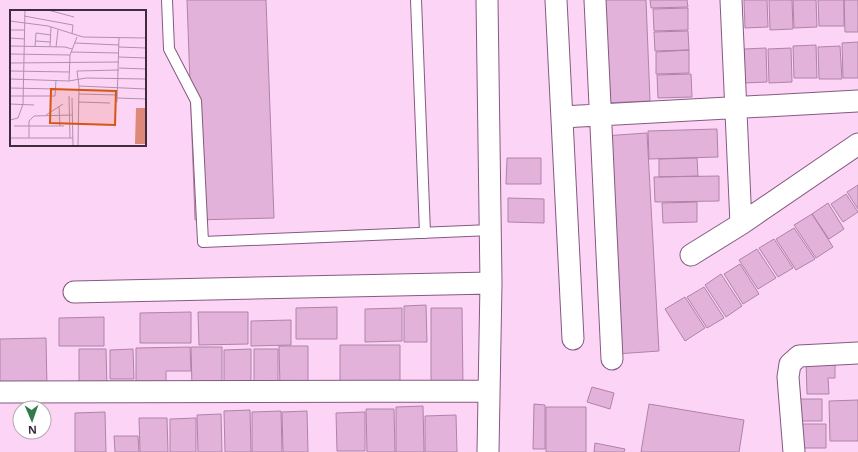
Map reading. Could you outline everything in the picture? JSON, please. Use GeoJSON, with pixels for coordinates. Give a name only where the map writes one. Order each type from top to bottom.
{"type":"FeatureCollection","features":[{"type":"Feature","properties":{"kind":"street"},"geometry":{"type":"LineString","coordinates":[[488,0],[491,230],[488,452]]}},
{"type":"Feature","properties":{"kind":"street"},"geometry":{"type":"LineString","coordinates":[[556,0],[573,339]]}},
{"type":"Feature","properties":{"kind":"street"},"geometry":{"type":"LineString","coordinates":[[595,0],[612,360]]}},
{"type":"Feature","properties":{"kind":"street"},"geometry":{"type":"LineString","coordinates":[[731,0],[741,224]]}},
{"type":"Feature","properties":{"kind":"street"},"geometry":{"type":"LineString","coordinates":[[562,117],[858,101]]}},
{"type":"Feature","properties":{"kind":"street"},"geometry":{"type":"LineString","coordinates":[[691,255],[741,224],[858,144]]}},
{"type":"Feature","properties":{"kind":"street"},"geometry":{"type":"LineString","coordinates":[[74,292],[491,282]]}},
{"type":"Feature","properties":{"kind":"street"},"geometry":{"type":"LineString","coordinates":[[794,452],[788,377],[790,364],[799,356],[858,353]]}},
{"type":"Feature","properties":{"kind":"street"},"geometry":{"type":"LineString","coordinates":[[0,392],[489,391]]}},
{"type":"Feature","properties":{"kind":"lane"},"geometry":{"type":"LineString","coordinates":[[167,0],[169,49],[196,101],[202,242],[491,230]]}},
{"type":"Feature","properties":{"kind":"lane"},"geometry":{"type":"LineString","coordinates":[[416,0],[424,233]]}},
{"type":"Feature","properties":{"kind":"building"},"geometry":{"type":"Polygon","coordinates":[[[187,0],[266,0],[274,218],[195,220],[187,0]]]}},
{"type":"Feature","properties":{"kind":"building"},"geometry":{"type":"Polygon","coordinates":[[[597,0],[646,0],[650,101],[601,103],[597,0]]]}},
{"type":"Feature","properties":{"kind":"building"},"geometry":{"type":"Polygon","coordinates":[[[650,0],[687,0],[688,7],[651,8],[650,0]]]}},
{"type":"Feature","properties":{"kind":"building"},"geometry":{"type":"Polygon","coordinates":[[[744,0],[767,0],[768,27],[745,28],[744,0]]]}},
{"type":"Feature","properties":{"kind":"building"},"geometry":{"type":"Polygon","coordinates":[[[769,0],[792,0],[793,29],[770,30],[769,0]]]}},
{"type":"Feature","properties":{"kind":"building"},"geometry":{"type":"Polygon","coordinates":[[[793,0],[816,0],[817,27],[794,28],[793,0]]]}},
{"type":"Feature","properties":{"kind":"building"},"geometry":{"type":"Polygon","coordinates":[[[818,0],[844,0],[844,26],[819,26],[818,0]]]}},
{"type":"Feature","properties":{"kind":"building"},"geometry":{"type":"Polygon","coordinates":[[[844,0],[858,0],[858,32],[845,32],[844,0]]]}},
{"type":"Feature","properties":{"kind":"building"},"geometry":{"type":"Polygon","coordinates":[[[688,8],[688,30],[654,31],[653,9],[688,8]]]}},
{"type":"Feature","properties":{"kind":"building"},"geometry":{"type":"Polygon","coordinates":[[[688,31],[689,50],[655,51],[654,32],[688,31]]]}},
{"type":"Feature","properties":{"kind":"building"},"geometry":{"type":"Polygon","coordinates":[[[858,42],[858,78],[843,78],[842,43],[858,42]]]}},
{"type":"Feature","properties":{"kind":"building"},"geometry":{"type":"Polygon","coordinates":[[[816,45],[817,78],[794,78],[793,46],[816,45]]]}},
{"type":"Feature","properties":{"kind":"building"},"geometry":{"type":"Polygon","coordinates":[[[840,46],[842,79],[819,79],[818,47],[840,46]]]}},
{"type":"Feature","properties":{"kind":"building"},"geometry":{"type":"Polygon","coordinates":[[[766,48],[767,82],[745,83],[744,49],[766,48]]]}},
{"type":"Feature","properties":{"kind":"building"},"geometry":{"type":"Polygon","coordinates":[[[791,48],[792,82],[769,83],[768,49],[791,48]]]}},
{"type":"Feature","properties":{"kind":"building"},"geometry":{"type":"Polygon","coordinates":[[[689,50],[689,73],[656,74],[656,52],[689,50]]]}},
{"type":"Feature","properties":{"kind":"building"},"geometry":{"type":"Polygon","coordinates":[[[691,74],[692,97],[658,98],[657,75],[691,74]]]}},
{"type":"Feature","properties":{"kind":"building"},"geometry":{"type":"Polygon","coordinates":[[[717,129],[718,157],[649,159],[648,131],[717,129]]]}},
{"type":"Feature","properties":{"kind":"building"},"geometry":{"type":"Polygon","coordinates":[[[647,133],[659,351],[616,354],[603,136],[647,133]]]}},
{"type":"Feature","properties":{"kind":"building"},"geometry":{"type":"Polygon","coordinates":[[[507,158],[541,158],[541,184],[506,184],[507,158]]]}},
{"type":"Feature","properties":{"kind":"building"},"geometry":{"type":"Polygon","coordinates":[[[697,158],[698,176],[659,177],[659,159],[697,158]]]}},
{"type":"Feature","properties":{"kind":"building"},"geometry":{"type":"Polygon","coordinates":[[[719,176],[719,201],[655,202],[654,177],[719,176]]]}},
{"type":"Feature","properties":{"kind":"building"},"geometry":{"type":"Polygon","coordinates":[[[858,185],[858,209],[847,192],[858,185]]]}},
{"type":"Feature","properties":{"kind":"building"},"geometry":{"type":"Polygon","coordinates":[[[846,194],[858,212],[843,222],[831,204],[846,194]]]}},
{"type":"Feature","properties":{"kind":"building"},"geometry":{"type":"Polygon","coordinates":[[[508,198],[544,199],[544,223],[508,222],[508,198]]]}},
{"type":"Feature","properties":{"kind":"building"},"geometry":{"type":"Polygon","coordinates":[[[697,202],[697,222],[663,223],[662,203],[697,202]]]}},
{"type":"Feature","properties":{"kind":"building"},"geometry":{"type":"Polygon","coordinates":[[[828,203],[844,229],[829,239],[812,214],[828,203]]]}},
{"type":"Feature","properties":{"kind":"building"},"geometry":{"type":"Polygon","coordinates":[[[812,214],[833,247],[816,258],[794,225],[812,214]]]}},
{"type":"Feature","properties":{"kind":"building"},"geometry":{"type":"Polygon","coordinates":[[[794,228],[815,259],[796,270],[776,239],[794,228]]]}},
{"type":"Feature","properties":{"kind":"building"},"geometry":{"type":"Polygon","coordinates":[[[774,239],[793,268],[778,277],[759,248],[774,239]]]}},
{"type":"Feature","properties":{"kind":"building"},"geometry":{"type":"Polygon","coordinates":[[[757,249],[776,278],[758,289],[739,260],[757,249]]]}},
{"type":"Feature","properties":{"kind":"building"},"geometry":{"type":"Polygon","coordinates":[[[740,264],[759,294],[743,304],[724,274],[740,264]]]}},
{"type":"Feature","properties":{"kind":"building"},"geometry":{"type":"Polygon","coordinates":[[[721,274],[742,306],[726,317],[705,285],[721,274]]]}},
{"type":"Feature","properties":{"kind":"building"},"geometry":{"type":"Polygon","coordinates":[[[704,287],[724,318],[707,328],[687,297],[704,287]]]}},
{"type":"Feature","properties":{"kind":"building"},"geometry":{"type":"Polygon","coordinates":[[[685,297],[705,328],[685,341],[665,309],[685,297]]]}},
{"type":"Feature","properties":{"kind":"building"},"geometry":{"type":"Polygon","coordinates":[[[426,305],[427,342],[404,342],[404,306],[426,305]]]}},
{"type":"Feature","properties":{"kind":"building"},"geometry":{"type":"Polygon","coordinates":[[[337,307],[337,339],[296,339],[296,308],[337,307]]]}},
{"type":"Feature","properties":{"kind":"building"},"geometry":{"type":"Polygon","coordinates":[[[402,308],[402,341],[365,342],[365,309],[402,308]]]}},
{"type":"Feature","properties":{"kind":"building"},"geometry":{"type":"Polygon","coordinates":[[[431,308],[462,308],[463,386],[431,386],[431,308]]]}},
{"type":"Feature","properties":{"kind":"building"},"geometry":{"type":"Polygon","coordinates":[[[191,312],[191,343],[140,343],[140,313],[191,312]]]}},
{"type":"Feature","properties":{"kind":"building"},"geometry":{"type":"Polygon","coordinates":[[[198,312],[248,312],[248,344],[199,345],[198,312]]]}},
{"type":"Feature","properties":{"kind":"building"},"geometry":{"type":"Polygon","coordinates":[[[104,317],[104,346],[59,346],[59,318],[104,317]]]}},
{"type":"Feature","properties":{"kind":"building"},"geometry":{"type":"Polygon","coordinates":[[[291,320],[291,345],[251,346],[251,321],[291,320]]]}},
{"type":"Feature","properties":{"kind":"building"},"geometry":{"type":"Polygon","coordinates":[[[46,338],[47,387],[0,387],[0,339],[46,338]]]}},
{"type":"Feature","properties":{"kind":"building"},"geometry":{"type":"Polygon","coordinates":[[[340,345],[400,345],[400,385],[340,385],[340,345]]]}},
{"type":"Feature","properties":{"kind":"building"},"geometry":{"type":"Polygon","coordinates":[[[279,346],[308,346],[308,388],[280,388],[279,346]]]}},
{"type":"Feature","properties":{"kind":"building"},"geometry":{"type":"Polygon","coordinates":[[[190,347],[191,371],[166,371],[166,390],[136,391],[136,348],[190,347]]]}},
{"type":"Feature","properties":{"kind":"building"},"geometry":{"type":"Polygon","coordinates":[[[191,347],[222,347],[222,388],[192,388],[191,347]]]}},
{"type":"Feature","properties":{"kind":"building"},"geometry":{"type":"Polygon","coordinates":[[[79,349],[106,349],[107,388],[79,388],[79,349]]]}},
{"type":"Feature","properties":{"kind":"building"},"geometry":{"type":"Polygon","coordinates":[[[133,349],[134,379],[110,379],[110,350],[133,349]]]}},
{"type":"Feature","properties":{"kind":"building"},"geometry":{"type":"Polygon","coordinates":[[[251,349],[251,384],[224,384],[224,350],[251,349]]]}},
{"type":"Feature","properties":{"kind":"building"},"geometry":{"type":"Polygon","coordinates":[[[254,349],[278,349],[278,383],[254,383],[254,349]]]}},
{"type":"Feature","properties":{"kind":"building"},"geometry":{"type":"Polygon","coordinates":[[[835,359],[835,378],[828,378],[829,394],[807,394],[806,360],[835,359]]]}},
{"type":"Feature","properties":{"kind":"building"},"geometry":{"type":"Polygon","coordinates":[[[592,387],[614,393],[610,409],[587,402],[592,387]]]}},
{"type":"Feature","properties":{"kind":"building"},"geometry":{"type":"Polygon","coordinates":[[[795,399],[822,399],[822,421],[796,421],[795,399]]]}},
{"type":"Feature","properties":{"kind":"building"},"geometry":{"type":"Polygon","coordinates":[[[858,400],[858,441],[830,441],[829,401],[858,400]]]}},
{"type":"Feature","properties":{"kind":"building"},"geometry":{"type":"Polygon","coordinates":[[[534,404],[545,405],[545,449],[533,449],[534,404]]]}},
{"type":"Feature","properties":{"kind":"building"},"geometry":{"type":"Polygon","coordinates":[[[649,404],[744,420],[739,452],[641,452],[649,404]]]}},
{"type":"Feature","properties":{"kind":"building"},"geometry":{"type":"Polygon","coordinates":[[[423,406],[424,452],[396,452],[396,407],[423,406]]]}},
{"type":"Feature","properties":{"kind":"building"},"geometry":{"type":"Polygon","coordinates":[[[546,407],[586,407],[586,452],[546,452],[546,407]]]}},
{"type":"Feature","properties":{"kind":"building"},"geometry":{"type":"Polygon","coordinates":[[[366,409],[394,409],[395,452],[367,452],[366,409]]]}},
{"type":"Feature","properties":{"kind":"building"},"geometry":{"type":"Polygon","coordinates":[[[250,410],[251,452],[225,452],[224,411],[250,410]]]}},
{"type":"Feature","properties":{"kind":"building"},"geometry":{"type":"Polygon","coordinates":[[[281,411],[282,452],[252,452],[252,412],[281,411]]]}},
{"type":"Feature","properties":{"kind":"building"},"geometry":{"type":"Polygon","coordinates":[[[307,411],[308,452],[283,452],[282,412],[307,411]]]}},
{"type":"Feature","properties":{"kind":"building"},"geometry":{"type":"Polygon","coordinates":[[[105,412],[106,452],[75,452],[75,413],[105,412]]]}},
{"type":"Feature","properties":{"kind":"building"},"geometry":{"type":"Polygon","coordinates":[[[365,412],[365,451],[337,451],[336,413],[365,412]]]}},
{"type":"Feature","properties":{"kind":"building"},"geometry":{"type":"Polygon","coordinates":[[[221,414],[222,452],[198,452],[197,415],[221,414]]]}},
{"type":"Feature","properties":{"kind":"building"},"geometry":{"type":"Polygon","coordinates":[[[456,415],[457,452],[425,452],[425,416],[456,415]]]}},
{"type":"Feature","properties":{"kind":"building"},"geometry":{"type":"Polygon","coordinates":[[[139,418],[167,418],[168,452],[140,452],[139,418]]]}},
{"type":"Feature","properties":{"kind":"building"},"geometry":{"type":"Polygon","coordinates":[[[196,418],[196,452],[170,452],[170,419],[196,418]]]}},
{"type":"Feature","properties":{"kind":"building"},"geometry":{"type":"Polygon","coordinates":[[[796,424],[826,424],[826,448],[796,448],[796,424]]]}},
{"type":"Feature","properties":{"kind":"building"},"geometry":{"type":"Polygon","coordinates":[[[114,436],[138,436],[139,452],[115,452],[114,436]]]}},
{"type":"Feature","properties":{"kind":"building"},"geometry":{"type":"Polygon","coordinates":[[[595,443],[625,449],[624,452],[594,452],[595,443]]]}}]}
